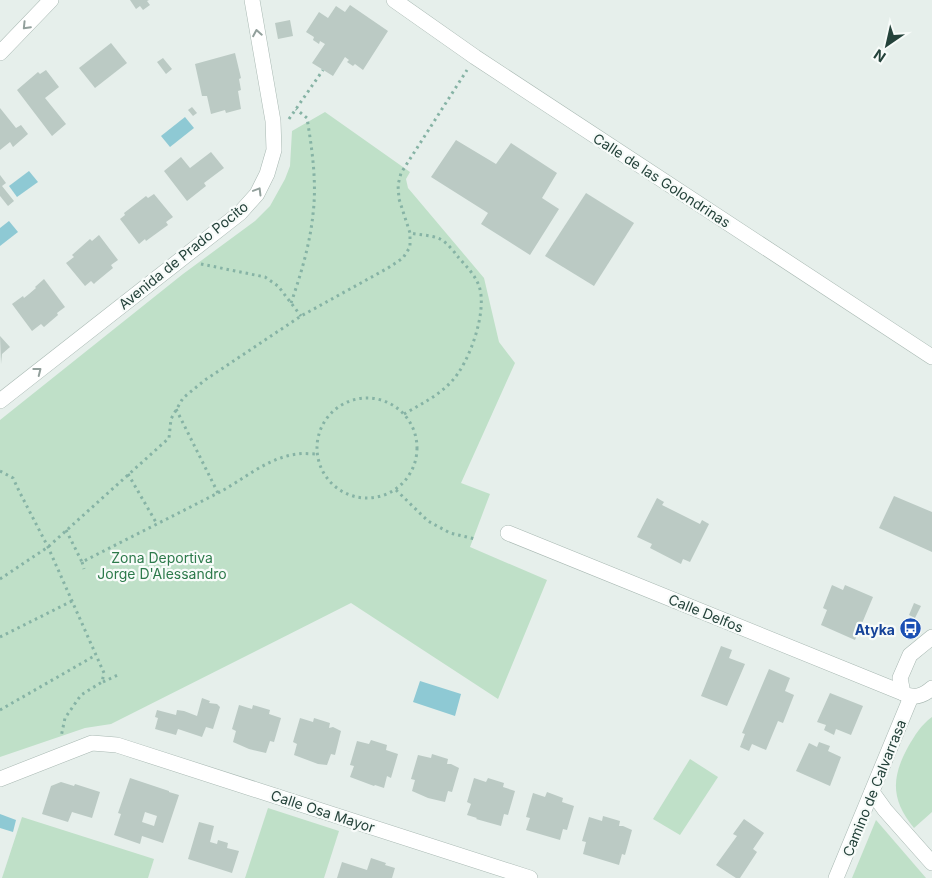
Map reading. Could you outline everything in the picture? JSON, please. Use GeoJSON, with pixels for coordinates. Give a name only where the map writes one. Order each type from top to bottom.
{"type":"FeatureCollection","features":[{"type":"Feature","properties":{"kind":"street"},"geometry":{"type":"LineString","coordinates":[[0,53],[51,0]]}},
{"type":"Feature","properties":{"kind":"street","name":"Avenida de Prado Pocito"},"geometry":{"type":"LineString","coordinates":[[0,401],[240,213],[257,194],[267,174],[274,150],[274,140],[273,121],[252,0]]}},
{"type":"Feature","properties":{"kind":"street","name":"Calle de las Golondrinas"},"geometry":{"type":"LineString","coordinates":[[394,0],[475,57],[932,357]]}},
{"type":"Feature","properties":{"kind":"street","name":"Calle Delfos"},"geometry":{"type":"LineString","coordinates":[[508,532],[921,693]]}},
{"type":"Feature","properties":{"kind":"street"},"geometry":{"type":"LineString","coordinates":[[921,693],[900,678],[910,655],[929,640]]}},
{"type":"Feature","properties":{"kind":"street","name":"Camino de Calvarrasa"},"geometry":{"type":"LineString","coordinates":[[836,878],[872,792],[921,693]]}},
{"type":"Feature","properties":{"kind":"street","name":"Calle Osa Mayor"},"geometry":{"type":"LineString","coordinates":[[0,779],[92,743],[117,745],[530,878]]}},
{"type":"Feature","properties":{"kind":"street"},"geometry":{"type":"LineString","coordinates":[[872,792],[885,810],[932,863]]}},
{"type":"Feature","properties":{"kind":"path"},"geometry":{"type":"LineString","coordinates":[[0,579],[48,547],[169,438],[171,418],[176,409],[183,398],[205,380],[301,316],[403,258],[410,247],[410,233],[399,198],[398,185],[402,173],[475,57]]}},
{"type":"Feature","properties":{"kind":"path"},"geometry":{"type":"LineString","coordinates":[[287,122],[323,70]]}},
{"type":"Feature","properties":{"kind":"path"},"geometry":{"type":"LineString","coordinates":[[291,303],[303,266],[314,213],[313,159],[307,118],[296,109]]}},
{"type":"Feature","properties":{"kind":"path"},"geometry":{"type":"LineString","coordinates":[[404,414],[437,396],[453,380],[466,360],[478,332],[481,308],[480,287],[471,271],[446,243],[440,239],[410,233]]}},
{"type":"Feature","properties":{"kind":"path"},"geometry":{"type":"LineString","coordinates":[[194,262],[265,277],[278,286],[301,316]]}},
{"type":"Feature","properties":{"kind":"path"},"geometry":{"type":"LineString","coordinates":[[364,398],[383,400],[404,414],[416,435],[418,448],[417,460],[406,482],[396,490],[375,498],[363,499],[346,494],[332,484],[320,465],[317,454],[317,441],[320,429],[335,409],[346,403],[364,398]]}},
{"type":"Feature","properties":{"kind":"path"},"geometry":{"type":"LineString","coordinates":[[176,409],[218,494]]}},
{"type":"Feature","properties":{"kind":"path"},"geometry":{"type":"LineString","coordinates":[[82,562],[218,494],[254,471],[280,459],[297,454],[317,454]]}},
{"type":"Feature","properties":{"kind":"path"},"geometry":{"type":"LineString","coordinates":[[0,471],[13,478],[48,547],[104,673],[102,682]]}},
{"type":"Feature","properties":{"kind":"path"},"geometry":{"type":"LineString","coordinates":[[128,474],[157,524]]}},
{"type":"Feature","properties":{"kind":"path"},"geometry":{"type":"LineString","coordinates":[[396,490],[428,520],[450,533],[475,539]]}},
{"type":"Feature","properties":{"kind":"path"},"geometry":{"type":"LineString","coordinates":[[66,530],[84,569]]}},
{"type":"Feature","properties":{"kind":"path"},"geometry":{"type":"LineString","coordinates":[[0,637],[72,601]]}},
{"type":"Feature","properties":{"kind":"path"},"geometry":{"type":"LineString","coordinates":[[0,710],[96,655]]}},
{"type":"Feature","properties":{"kind":"path"},"geometry":{"type":"LineString","coordinates":[[56,757],[65,718],[81,696],[102,682],[120,674]]}},
{"type":"Feature","properties":{"kind":"green space","name":"Zona Deportiva Jorge D'Alessandro"},"geometry":{"type":"Polygon","coordinates":[[[325,112],[410,172],[406,179],[408,188],[484,278],[499,342],[515,363],[461,483],[490,494],[470,547],[547,580],[498,699],[351,603],[111,724],[85,728],[0,757],[0,420],[183,274],[255,221],[270,206],[285,179],[290,166],[292,131],[325,112]]]}},
{"type":"Feature","properties":{"kind":"green space"},"geometry":{"type":"Polygon","coordinates":[[[932,717],[932,812],[914,828],[901,808],[896,789],[896,779],[902,758],[908,747],[921,727],[932,717]]]}},
{"type":"Feature","properties":{"kind":"green space"},"geometry":{"type":"Polygon","coordinates":[[[690,759],[718,777],[680,835],[653,819],[690,759]]]}},
{"type":"Feature","properties":{"kind":"green space"},"geometry":{"type":"Polygon","coordinates":[[[268,808],[339,831],[324,878],[245,878],[268,808]]]}},
{"type":"Feature","properties":{"kind":"green space"},"geometry":{"type":"Polygon","coordinates":[[[22,817],[154,859],[148,878],[2,878],[22,817]]]}},
{"type":"Feature","properties":{"kind":"green space"},"geometry":{"type":"Polygon","coordinates":[[[876,820],[926,878],[852,878],[876,820]]]}},
{"type":"Feature","properties":{"kind":"water"},"geometry":{"type":"Polygon","coordinates":[[[185,117],[194,128],[170,147],[161,136],[185,117]]]}},
{"type":"Feature","properties":{"kind":"water"},"geometry":{"type":"Polygon","coordinates":[[[29,171],[38,182],[17,197],[9,186],[29,171]]]}},
{"type":"Feature","properties":{"kind":"water"},"geometry":{"type":"Polygon","coordinates":[[[9,221],[18,232],[0,246],[0,228],[9,221]]]}},
{"type":"Feature","properties":{"kind":"water"},"geometry":{"type":"Polygon","coordinates":[[[420,681],[461,694],[455,716],[413,702],[420,681]]]}},
{"type":"Feature","properties":{"kind":"water"},"geometry":{"type":"Polygon","coordinates":[[[0,814],[16,820],[13,832],[0,828],[0,814]]]}},
{"type":"Feature","properties":{"kind":"building"},"geometry":{"type":"Polygon","coordinates":[[[130,0],[149,0],[147,1],[150,5],[143,10],[140,6],[136,9],[130,0]]]}},
{"type":"Feature","properties":{"kind":"building"},"geometry":{"type":"Polygon","coordinates":[[[350,5],[388,31],[363,70],[355,64],[353,66],[347,62],[349,60],[345,57],[333,76],[312,63],[325,44],[320,41],[319,44],[313,40],[314,37],[306,32],[319,12],[328,18],[336,6],[345,12],[350,5]]]}},
{"type":"Feature","properties":{"kind":"building"},"geometry":{"type":"Polygon","coordinates":[[[290,20],[293,36],[278,39],[275,23],[290,20]]]}},
{"type":"Feature","properties":{"kind":"building"},"geometry":{"type":"Polygon","coordinates":[[[111,43],[127,63],[95,88],[79,68],[111,43]]]}},
{"type":"Feature","properties":{"kind":"building"},"geometry":{"type":"Polygon","coordinates":[[[235,53],[241,78],[239,79],[241,90],[238,91],[241,109],[226,113],[225,110],[211,114],[207,96],[202,96],[195,64],[235,53]]]}},
{"type":"Feature","properties":{"kind":"building"},"geometry":{"type":"Polygon","coordinates":[[[163,58],[172,69],[166,74],[157,62],[163,58]]]}},
{"type":"Feature","properties":{"kind":"building"},"geometry":{"type":"Polygon","coordinates":[[[46,70],[59,87],[45,98],[66,124],[52,136],[17,90],[38,72],[40,74],[46,70]]]}},
{"type":"Feature","properties":{"kind":"building"},"geometry":{"type":"Polygon","coordinates":[[[192,107],[197,113],[193,116],[188,110],[192,107]]]}},
{"type":"Feature","properties":{"kind":"building"},"geometry":{"type":"Polygon","coordinates":[[[0,108],[16,128],[21,125],[28,134],[13,147],[10,142],[0,150],[0,108]]]}},
{"type":"Feature","properties":{"kind":"building"},"geometry":{"type":"Polygon","coordinates":[[[456,140],[496,164],[511,143],[557,173],[542,198],[559,209],[530,255],[481,224],[488,213],[431,177],[456,140]]]}},
{"type":"Feature","properties":{"kind":"building"},"geometry":{"type":"Polygon","coordinates":[[[211,152],[224,168],[204,183],[206,186],[187,201],[164,171],[181,157],[190,168],[211,152]]]}},
{"type":"Feature","properties":{"kind":"building"},"geometry":{"type":"Polygon","coordinates":[[[0,175],[6,183],[2,186],[14,201],[8,206],[0,196],[0,175]]]}},
{"type":"Feature","properties":{"kind":"building"},"geometry":{"type":"Polygon","coordinates":[[[586,193],[634,223],[594,286],[545,256],[586,193]]]}},
{"type":"Feature","properties":{"kind":"building"},"geometry":{"type":"Polygon","coordinates":[[[154,194],[173,217],[166,222],[168,225],[139,244],[120,219],[125,215],[124,213],[146,196],[148,198],[154,194]]]}},
{"type":"Feature","properties":{"kind":"building"},"geometry":{"type":"Polygon","coordinates":[[[99,235],[118,260],[111,265],[113,268],[94,284],[91,281],[85,286],[66,263],[90,239],[92,241],[99,235]]]}},
{"type":"Feature","properties":{"kind":"building"},"geometry":{"type":"Polygon","coordinates":[[[44,279],[65,307],[44,327],[41,324],[32,331],[12,304],[23,296],[24,298],[44,279]]]}},
{"type":"Feature","properties":{"kind":"building"},"geometry":{"type":"Polygon","coordinates":[[[0,336],[10,347],[2,354],[1,364],[0,336]]]}},
{"type":"Feature","properties":{"kind":"building"},"geometry":{"type":"Polygon","coordinates":[[[894,496],[932,512],[932,552],[879,528],[894,496]]]}},
{"type":"Feature","properties":{"kind":"building"},"geometry":{"type":"Polygon","coordinates":[[[657,498],[664,502],[662,505],[700,524],[702,520],[709,524],[690,562],[683,559],[681,564],[650,548],[652,544],[637,537],[657,498]]]}},
{"type":"Feature","properties":{"kind":"building"},"geometry":{"type":"Polygon","coordinates":[[[832,585],[843,590],[845,585],[873,597],[855,640],[821,625],[827,610],[823,608],[832,585]]]}},
{"type":"Feature","properties":{"kind":"building"},"geometry":{"type":"Polygon","coordinates":[[[914,603],[921,606],[915,618],[909,615],[914,603]]]}},
{"type":"Feature","properties":{"kind":"building"},"geometry":{"type":"Polygon","coordinates":[[[721,646],[732,650],[729,658],[745,664],[727,706],[701,696],[721,646]]]}},
{"type":"Feature","properties":{"kind":"building"},"geometry":{"type":"Polygon","coordinates":[[[769,669],[790,678],[785,691],[794,695],[783,723],[778,721],[766,750],[752,744],[749,751],[740,747],[745,734],[742,733],[769,669]]]}},
{"type":"Feature","properties":{"kind":"building"},"geometry":{"type":"Polygon","coordinates":[[[830,693],[863,706],[851,735],[836,729],[834,735],[824,730],[826,725],[817,722],[830,693]]]}},
{"type":"Feature","properties":{"kind":"building"},"geometry":{"type":"Polygon","coordinates":[[[202,698],[220,707],[213,729],[206,727],[202,737],[178,729],[176,735],[155,729],[158,718],[155,717],[157,710],[176,715],[177,710],[184,711],[197,716],[202,698]]]}},
{"type":"Feature","properties":{"kind":"building"},"geometry":{"type":"Polygon","coordinates":[[[239,705],[252,709],[253,705],[270,710],[269,714],[281,718],[274,742],[270,741],[266,753],[249,749],[233,742],[236,731],[232,729],[239,705]]]}},
{"type":"Feature","properties":{"kind":"building"},"geometry":{"type":"Polygon","coordinates":[[[300,718],[313,722],[314,718],[330,723],[329,728],[333,727],[341,731],[335,755],[331,754],[327,765],[318,764],[294,755],[297,744],[293,742],[300,718]]]}},
{"type":"Feature","properties":{"kind":"building"},"geometry":{"type":"Polygon","coordinates":[[[371,740],[387,745],[386,750],[398,754],[391,778],[387,776],[384,788],[350,777],[354,766],[350,765],[357,741],[369,744],[371,740]]]}},
{"type":"Feature","properties":{"kind":"building"},"geometry":{"type":"Polygon","coordinates":[[[819,742],[830,746],[828,751],[841,757],[830,786],[796,771],[809,743],[817,747],[819,742]]]}},
{"type":"Feature","properties":{"kind":"building"},"geometry":{"type":"Polygon","coordinates":[[[432,754],[448,759],[447,764],[459,768],[452,792],[448,791],[445,802],[428,798],[412,791],[415,780],[411,779],[418,755],[431,758],[432,754]]]}},
{"type":"Feature","properties":{"kind":"building"},"geometry":{"type":"Polygon","coordinates":[[[130,778],[179,795],[163,843],[142,836],[140,844],[114,835],[121,814],[118,813],[130,778]],[[145,812],[142,822],[154,826],[157,816],[145,812]]]}},
{"type":"Feature","properties":{"kind":"building"},"geometry":{"type":"Polygon","coordinates":[[[474,778],[486,782],[488,778],[504,783],[503,787],[515,791],[508,815],[504,814],[501,826],[467,815],[471,804],[467,802],[474,778]]]}},
{"type":"Feature","properties":{"kind":"building"},"geometry":{"type":"Polygon","coordinates":[[[61,782],[74,786],[75,784],[100,792],[92,818],[72,812],[68,822],[42,814],[51,786],[61,782]]]}},
{"type":"Feature","properties":{"kind":"building"},"geometry":{"type":"Polygon","coordinates":[[[547,792],[563,798],[562,802],[574,806],[567,830],[563,829],[560,840],[526,830],[530,818],[526,817],[533,793],[545,797],[547,792]]]}},
{"type":"Feature","properties":{"kind":"building"},"geometry":{"type":"Polygon","coordinates":[[[603,816],[620,821],[619,826],[632,830],[625,855],[622,854],[619,865],[583,854],[586,842],[582,841],[589,817],[602,821],[603,816]]]}},
{"type":"Feature","properties":{"kind":"building"},"geometry":{"type":"Polygon","coordinates":[[[744,819],[764,833],[753,849],[757,852],[740,878],[736,878],[716,865],[737,836],[733,834],[744,819]]]}},
{"type":"Feature","properties":{"kind":"building"},"geometry":{"type":"Polygon","coordinates":[[[199,822],[214,826],[210,842],[217,844],[218,840],[228,843],[227,848],[239,851],[232,873],[188,859],[199,822]]]}},
{"type":"Feature","properties":{"kind":"building"},"geometry":{"type":"Polygon","coordinates":[[[371,858],[395,868],[392,878],[337,878],[342,862],[367,870],[371,858]]]}},
{"type":"Feature","properties":{"kind":"place","name":"Atyka"},"geometry":{"type":"Point","coordinates":[911,629]}}]}
